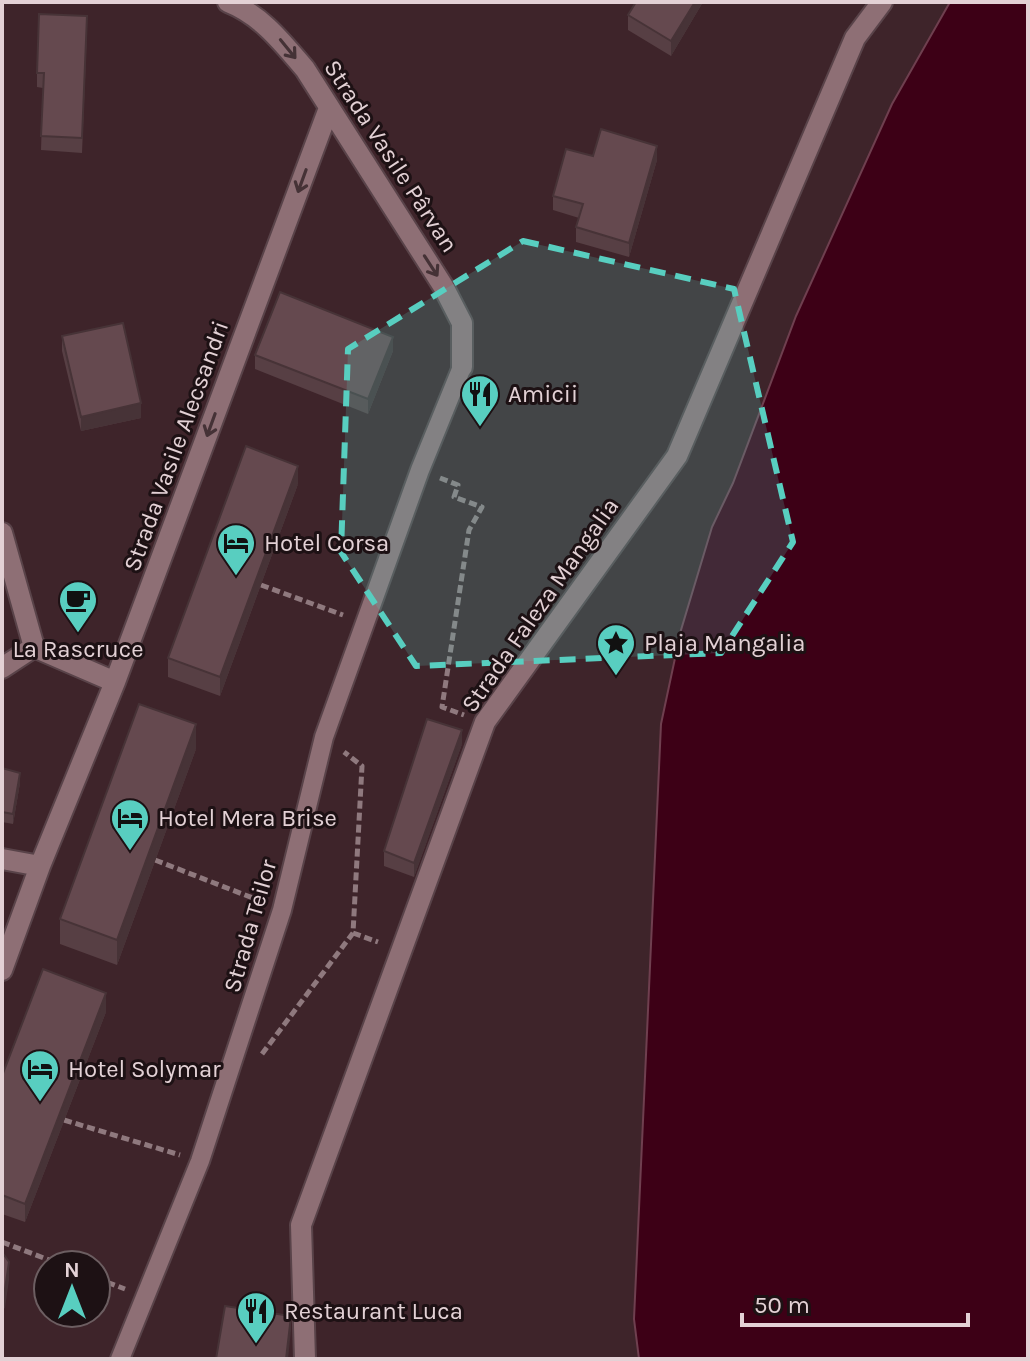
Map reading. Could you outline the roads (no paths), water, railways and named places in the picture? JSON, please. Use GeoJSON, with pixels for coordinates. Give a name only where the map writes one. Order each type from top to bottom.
{"type":"FeatureCollection","features":[{"type":"Feature","properties":{"kind":"street","name":"Strada Vasile Pârvan"},"geometry":{"type":"LineString","coordinates":[[228,2],[247,10],[278,36],[329,108],[443,286],[462,323],[462,367]]}},
{"type":"Feature","properties":{"kind":"street","name":"Strada Faleza Mangalia"},"geometry":{"type":"LineString","coordinates":[[305,1359],[301,1225],[485,722],[677,456],[855,38],[882,2]]}},
{"type":"Feature","properties":{"kind":"street","name":"Strada Vasile Alecsandri"},"geometry":{"type":"LineString","coordinates":[[2,970],[40,866],[115,682],[329,108]]}},
{"type":"Feature","properties":{"kind":"street","name":"Strada Teilor"},"geometry":{"type":"LineString","coordinates":[[120,1359],[200,1161],[282,910],[324,737],[420,470],[462,367]]}},
{"type":"Feature","properties":{"kind":"street"},"geometry":{"type":"LineString","coordinates":[[2,533],[34,647]]}},
{"type":"Feature","properties":{"kind":"street"},"geometry":{"type":"LineString","coordinates":[[34,647],[115,682]]}},
{"type":"Feature","properties":{"kind":"street"},"geometry":{"type":"LineString","coordinates":[[2,668],[34,647]]}},
{"type":"Feature","properties":{"kind":"street"},"geometry":{"type":"LineString","coordinates":[[2,859],[40,866]]}},
{"type":"Feature","properties":{"kind":"place","name":"Amicii"},"geometry":{"type":"Point","coordinates":[480,428]}},
{"type":"Feature","properties":{"kind":"place","name":"Hotel Corsa"},"geometry":{"type":"Point","coordinates":[236,577]}},
{"type":"Feature","properties":{"kind":"place","name":"La Rascruce"},"geometry":{"type":"Point","coordinates":[78,634]}},
{"type":"Feature","properties":{"kind":"place","name":"Plaja Mangalia"},"geometry":{"type":"Point","coordinates":[616,677]}},
{"type":"Feature","properties":{"kind":"place","name":"Hotel Mera Brise"},"geometry":{"type":"Point","coordinates":[130,852]}},
{"type":"Feature","properties":{"kind":"place","name":"Hotel Solymar"},"geometry":{"type":"Point","coordinates":[40,1103]}},
{"type":"Feature","properties":{"kind":"place","name":"Restaurant Luca"},"geometry":{"type":"Point","coordinates":[256,1345]}}]}
